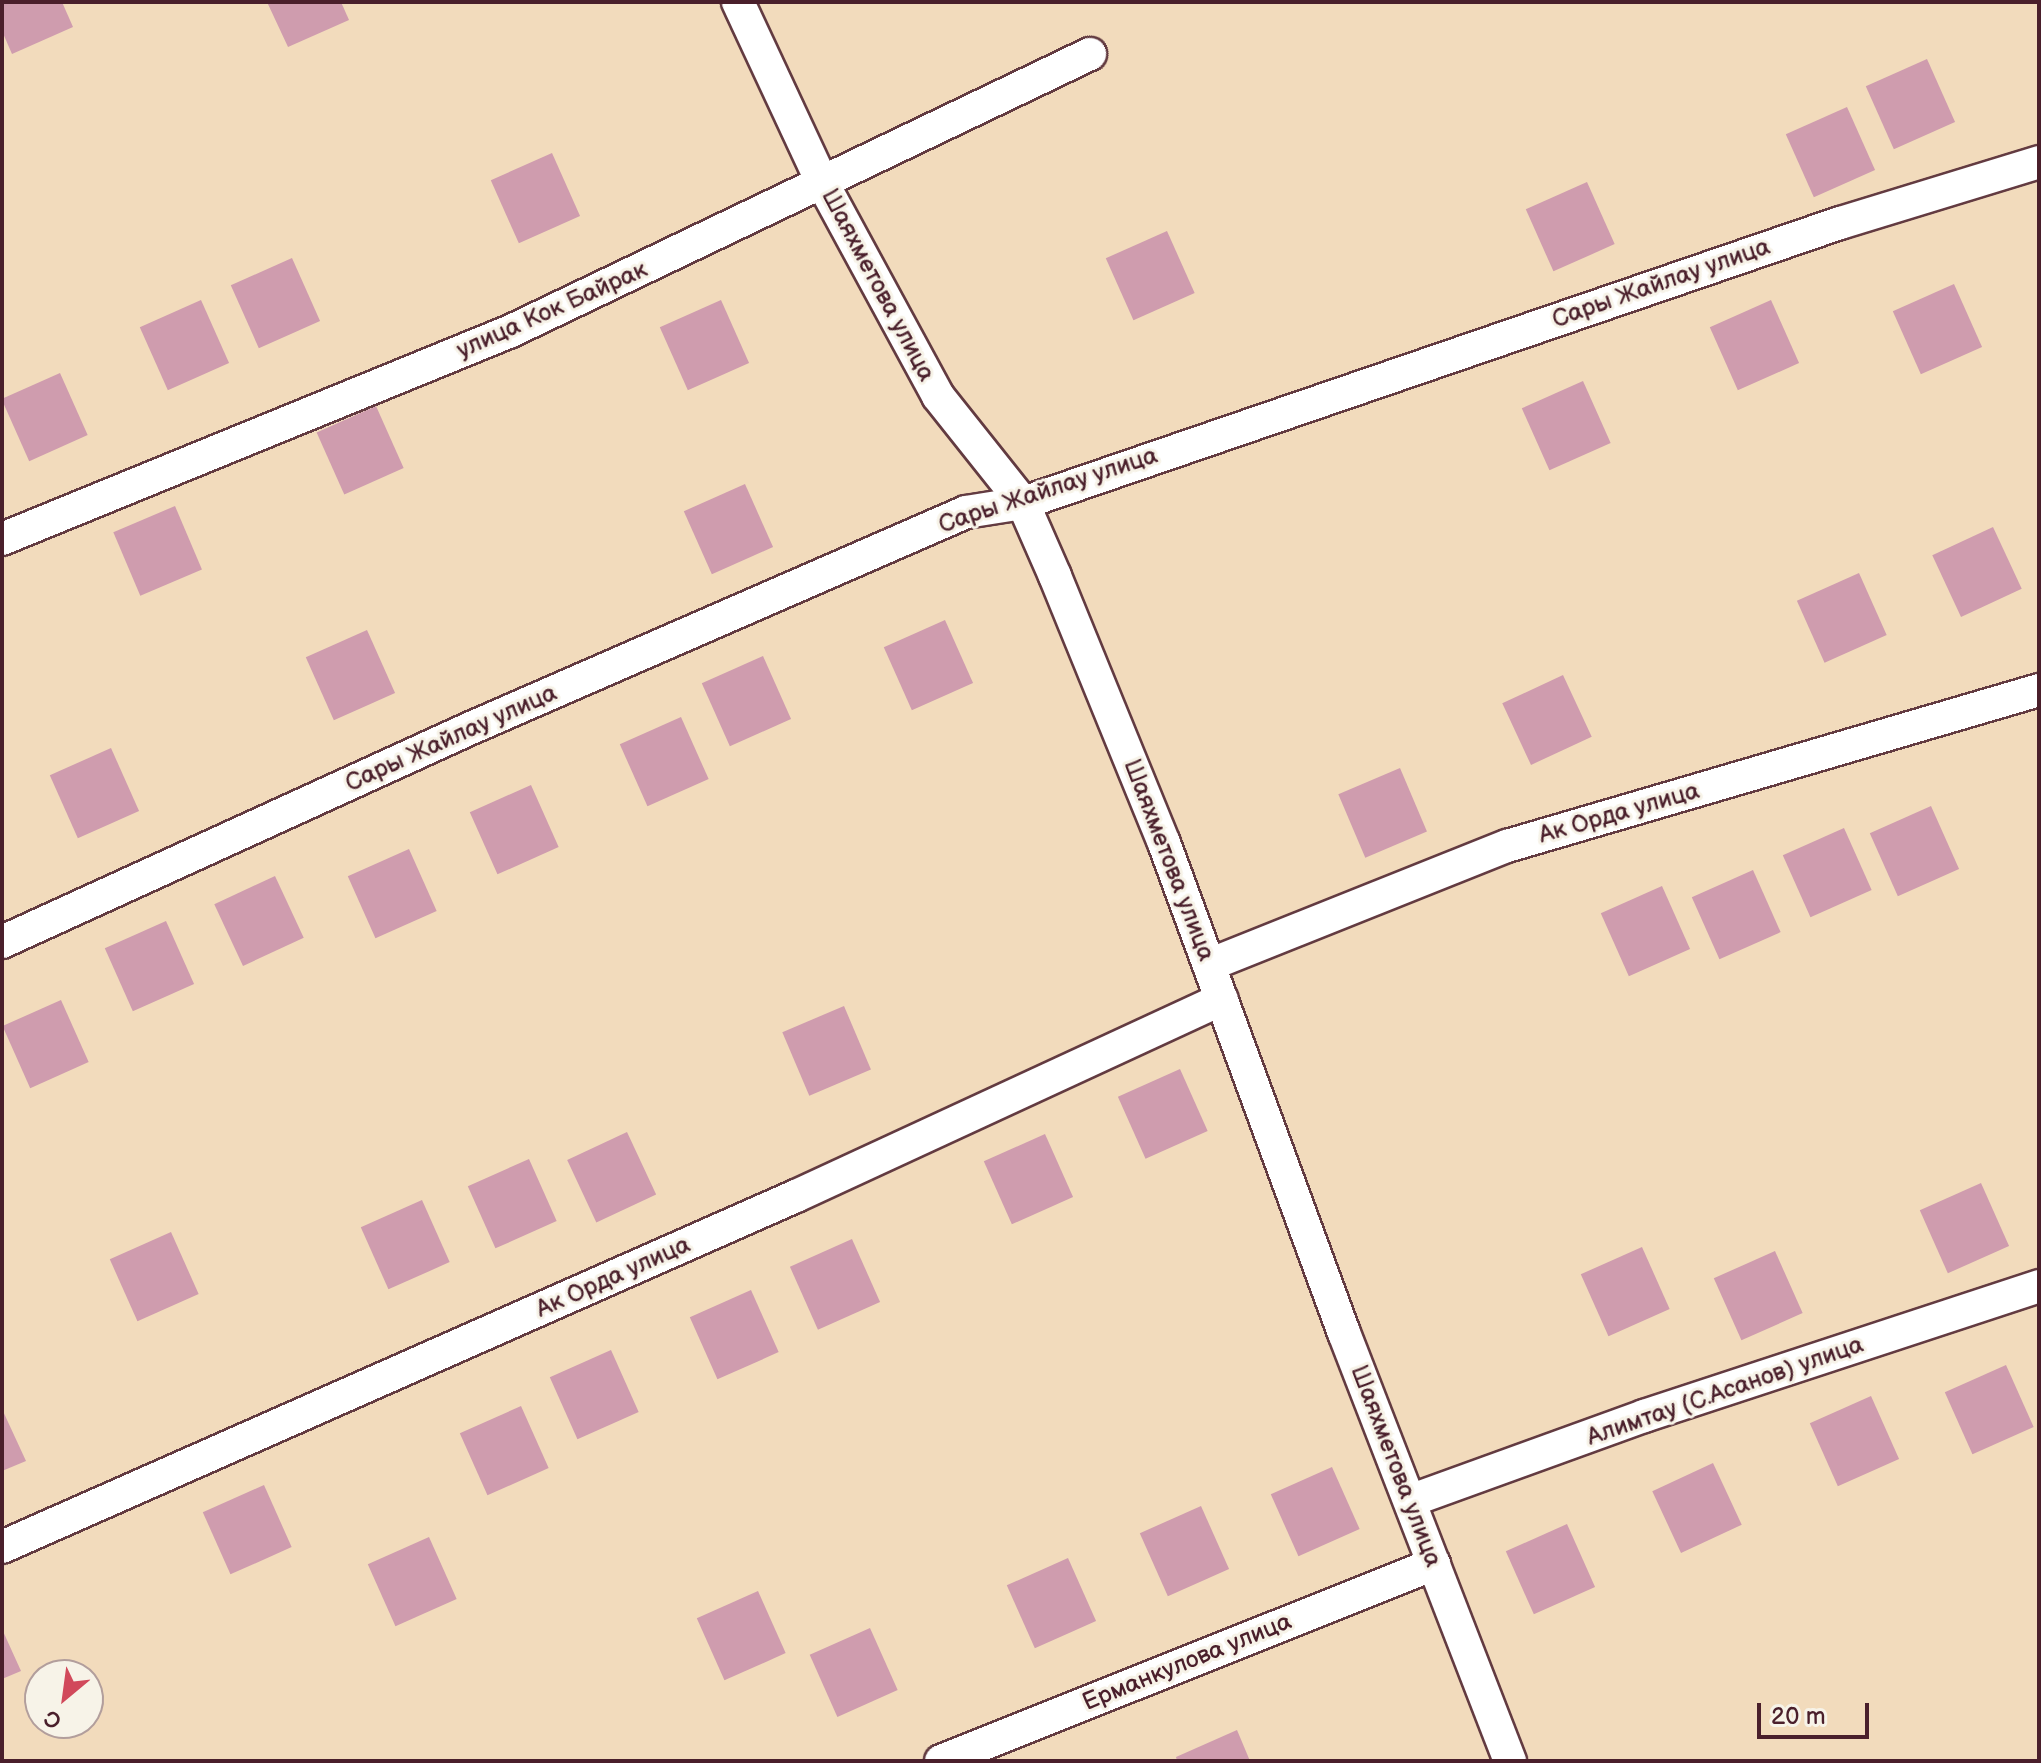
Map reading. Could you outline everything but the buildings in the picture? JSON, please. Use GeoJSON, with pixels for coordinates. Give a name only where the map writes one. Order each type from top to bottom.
{"type":"FeatureCollection","features":[{"type":"Feature","properties":{"kind":"street","name":"Шаяхметова улица"},"geometry":{"type":"LineString","coordinates":[[738,2],[823,184],[938,396],[1023,503],[1209,965],[1344,1333],[1412,1500],[1510,1761]]}},
{"type":"Feature","properties":{"kind":"street","name":"улица Кок Байрак"},"geometry":{"type":"LineString","coordinates":[[2,539],[511,331],[1090,54]]}},
{"type":"Feature","properties":{"kind":"street","name":"Сары Жайлау улица"},"geometry":{"type":"LineString","coordinates":[[2,942],[471,728],[966,512],[1023,503],[1810,233],[2039,162]]}},
{"type":"Feature","properties":{"kind":"street","name":"Ак Орда улица"},"geometry":{"type":"LineString","coordinates":[[1209,965],[1507,846],[2039,690]]}},
{"type":"Feature","properties":{"kind":"street","name":"Ак Орда улица"},"geometry":{"type":"LineString","coordinates":[[2,1547],[796,1196],[1222,999]]}},
{"type":"Feature","properties":{"kind":"street","name":"Алимтау (С.Асанов) улица"},"geometry":{"type":"LineString","coordinates":[[1412,1500],[1644,1416],[2039,1286]]}},
{"type":"Feature","properties":{"kind":"street","name":"Ерманкулова улица"},"geometry":{"type":"LineString","coordinates":[[941,1761],[1434,1564]]}}]}
